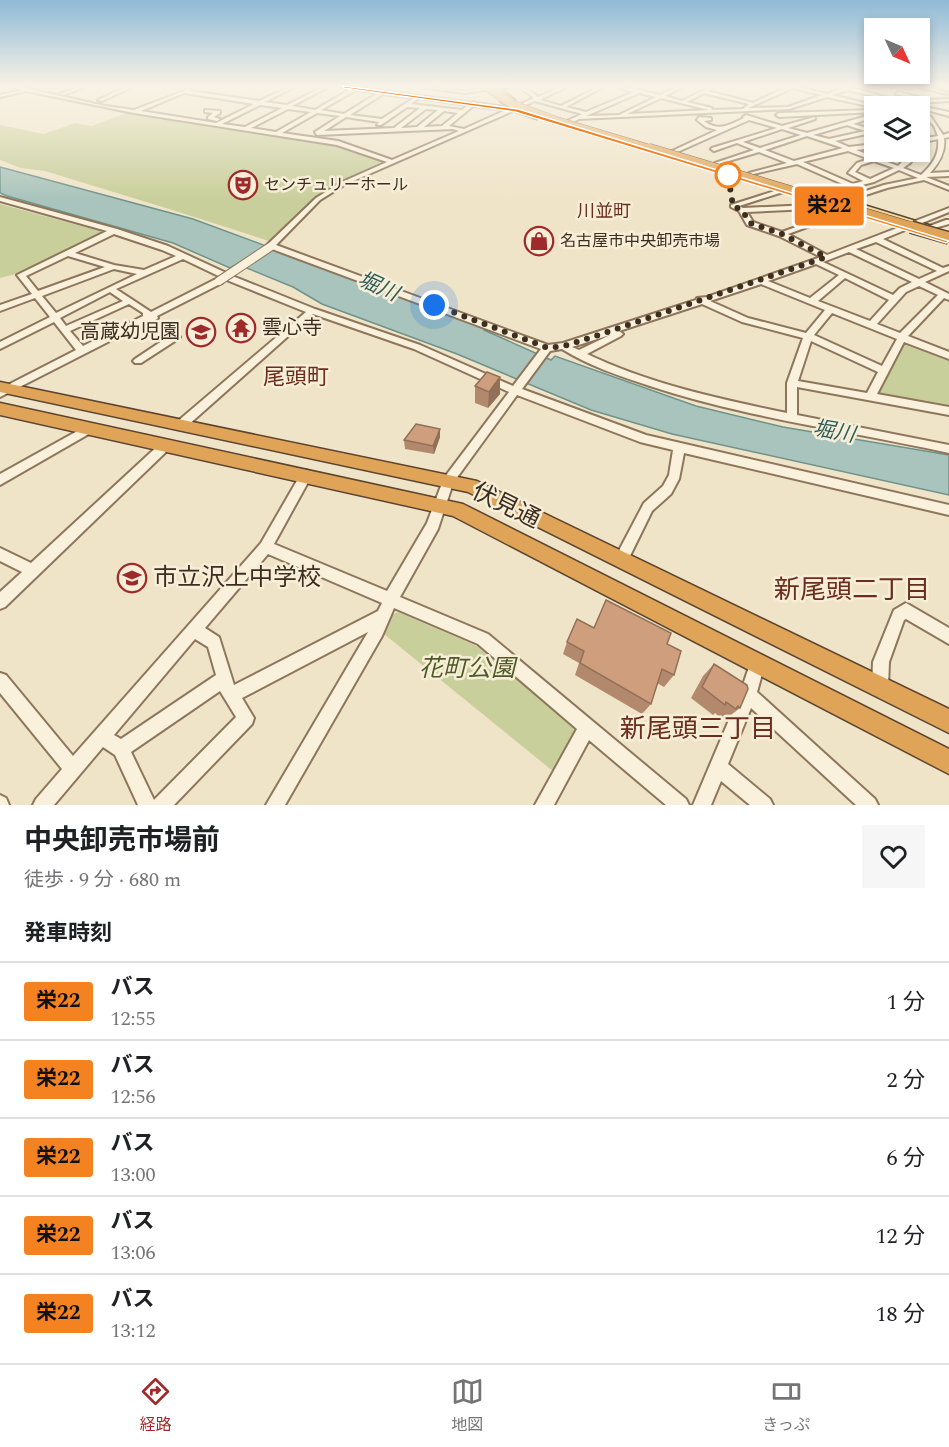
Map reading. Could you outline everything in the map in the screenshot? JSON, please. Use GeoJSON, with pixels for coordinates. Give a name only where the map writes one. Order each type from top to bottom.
{"type":"FeatureCollection","features":[{"type":"Feature","properties":{"kind":"highway"},"geometry":{"type":"LineString","coordinates":[[570,125],[949,236]]}},
{"type":"Feature","properties":{"kind":"highway","name":"伏見通"},"geometry":{"type":"LineString","coordinates":[[3,390],[182,424],[471,486],[949,721]]}},
{"type":"Feature","properties":{"kind":"highway","name":"伏見通"},"geometry":{"type":"LineString","coordinates":[[0,409],[457,509],[949,762]]}},
{"type":"Feature","properties":{"kind":"main road"},"geometry":{"type":"LineString","coordinates":[[569,125],[906,229],[949,236]]}},
{"type":"Feature","properties":{"kind":"main road"},"geometry":{"type":"LineString","coordinates":[[578,125],[931,227],[949,236]]}},
{"type":"Feature","properties":{"kind":"street"},"geometry":{"type":"LineString","coordinates":[[223,125],[346,144],[392,162]]}},
{"type":"Feature","properties":{"kind":"street"},"geometry":{"type":"LineString","coordinates":[[241,125],[250,127],[255,125]]}},
{"type":"Feature","properties":{"kind":"street"},"geometry":{"type":"LineString","coordinates":[[280,132],[293,125]]}},
{"type":"Feature","properties":{"kind":"street"},"geometry":{"type":"LineString","coordinates":[[309,138],[331,125]]}},
{"type":"Feature","properties":{"kind":"street"},"geometry":{"type":"LineString","coordinates":[[369,131],[378,125]]}},
{"type":"Feature","properties":{"kind":"street"},"geometry":{"type":"LineString","coordinates":[[394,130],[401,125]]}},
{"type":"Feature","properties":{"kind":"street"},"geometry":{"type":"LineString","coordinates":[[418,129],[424,125]]}},
{"type":"Feature","properties":{"kind":"street"},"geometry":{"type":"LineString","coordinates":[[3,390],[149,317],[271,247],[309,208],[330,191],[479,125]]}},
{"type":"Feature","properties":{"kind":"street"},"geometry":{"type":"LineString","coordinates":[[706,125],[722,130]]}},
{"type":"Feature","properties":{"kind":"street"},"geometry":{"type":"LineString","coordinates":[[673,152],[732,125]]}},
{"type":"Feature","properties":{"kind":"street"},"geometry":{"type":"LineString","coordinates":[[771,125],[829,141],[864,155]]}},
{"type":"Feature","properties":{"kind":"street"},"geometry":{"type":"LineString","coordinates":[[714,149],[789,125]]}},
{"type":"Feature","properties":{"kind":"street"},"geometry":{"type":"LineString","coordinates":[[717,164],[842,125]]}},
{"type":"Feature","properties":{"kind":"street"},"geometry":{"type":"LineString","coordinates":[[924,177],[946,150],[946,136],[936,125]]}},
{"type":"Feature","properties":{"kind":"street"},"geometry":{"type":"LineString","coordinates":[[280,132],[317,133],[444,127],[465,131]]}},
{"type":"Feature","properties":{"kind":"street"},"geometry":{"type":"LineString","coordinates":[[829,141],[864,133]]}},
{"type":"Feature","properties":{"kind":"street"},"geometry":{"type":"LineString","coordinates":[[930,140],[946,136]]}},
{"type":"Feature","properties":{"kind":"street"},"geometry":{"type":"LineString","coordinates":[[736,141],[854,186]]}},
{"type":"Feature","properties":{"kind":"street"},"geometry":{"type":"LineString","coordinates":[[693,143],[736,158]]}},
{"type":"Feature","properties":{"kind":"street"},"geometry":{"type":"LineString","coordinates":[[751,174],[848,149],[864,147]]}},
{"type":"Feature","properties":{"kind":"street"},"geometry":{"type":"LineString","coordinates":[[936,148],[946,150]]}},
{"type":"Feature","properties":{"kind":"street"},"geometry":{"type":"LineString","coordinates":[[864,162],[858,164],[851,173],[869,181]]}},
{"type":"Feature","properties":{"kind":"street"},"geometry":{"type":"LineString","coordinates":[[882,162],[949,188]]}},
{"type":"Feature","properties":{"kind":"street"},"geometry":{"type":"LineString","coordinates":[[818,194],[869,181],[907,162]]}},
{"type":"Feature","properties":{"kind":"street"},"geometry":{"type":"LineString","coordinates":[[842,201],[886,186],[949,174]]}},
{"type":"Feature","properties":{"kind":"street"},"geometry":{"type":"LineString","coordinates":[[781,191],[733,206],[742,210],[831,206]]}},
{"type":"Feature","properties":{"kind":"street"},"geometry":{"type":"LineString","coordinates":[[0,199],[154,244],[183,256],[220,278],[232,279],[312,311],[417,347],[610,428],[679,448],[949,510]]}},
{"type":"Feature","properties":{"kind":"street"},"geometry":{"type":"LineString","coordinates":[[742,210],[750,223],[782,234],[826,257]]}},
{"type":"Feature","properties":{"kind":"street"},"geometry":{"type":"LineString","coordinates":[[271,247],[547,349],[564,346],[760,281],[906,229],[949,210]]}},
{"type":"Feature","properties":{"kind":"street"},"geometry":{"type":"LineString","coordinates":[[782,234],[846,211]]}},
{"type":"Feature","properties":{"kind":"street"},"geometry":{"type":"LineString","coordinates":[[931,227],[949,222]]}},
{"type":"Feature","properties":{"kind":"street"},"geometry":{"type":"LineString","coordinates":[[82,351],[21,275],[114,231]]}},
{"type":"Feature","properties":{"kind":"street"},"geometry":{"type":"LineString","coordinates":[[877,239],[946,269]]}},
{"type":"Feature","properties":{"kind":"street"},"geometry":{"type":"LineString","coordinates":[[849,249],[946,296],[902,337],[870,397]]}},
{"type":"Feature","properties":{"kind":"street"},"geometry":{"type":"LineString","coordinates":[[69,253],[112,267],[145,273]]}},
{"type":"Feature","properties":{"kind":"street"},"geometry":{"type":"LineString","coordinates":[[0,346],[110,289],[183,256]]}},
{"type":"Feature","properties":{"kind":"street"},"geometry":{"type":"LineString","coordinates":[[816,261],[894,299]]}},
{"type":"Feature","properties":{"kind":"street"},"geometry":{"type":"LineString","coordinates":[[0,308],[112,267]]}},
{"type":"Feature","properties":{"kind":"street"},"geometry":{"type":"LineString","coordinates":[[871,325],[903,290],[946,269]]}},
{"type":"Feature","properties":{"kind":"street"},"geometry":{"type":"LineString","coordinates":[[812,302],[844,275]]}},
{"type":"Feature","properties":{"kind":"street"},"geometry":{"type":"LineString","coordinates":[[149,317],[232,279]]}},
{"type":"Feature","properties":{"kind":"street"},"geometry":{"type":"LineString","coordinates":[[760,281],[949,356]]}},
{"type":"Feature","properties":{"kind":"street"},"geometry":{"type":"LineString","coordinates":[[110,289],[175,337],[138,361]]}},
{"type":"Feature","properties":{"kind":"street"},"geometry":{"type":"LineString","coordinates":[[700,300],[745,320],[808,336],[884,371]]}},
{"type":"Feature","properties":{"kind":"street"},"geometry":{"type":"LineString","coordinates":[[64,330],[129,301]]}},
{"type":"Feature","properties":{"kind":"street"},"geometry":{"type":"LineString","coordinates":[[792,418],[792,383],[808,336],[830,309]]}},
{"type":"Feature","properties":{"kind":"street"},"geometry":{"type":"LineString","coordinates":[[182,424],[312,311]]}},
{"type":"Feature","properties":{"kind":"street"},"geometry":{"type":"LineString","coordinates":[[578,355],[625,330],[627,325]]}},
{"type":"Feature","properties":{"kind":"street"},"geometry":{"type":"LineString","coordinates":[[564,346],[578,355],[661,387],[748,410],[896,436],[949,448]]}},
{"type":"Feature","properties":{"kind":"street"},"geometry":{"type":"LineString","coordinates":[[274,805],[433,525],[448,481],[547,349]]}},
{"type":"Feature","properties":{"kind":"street"},"geometry":{"type":"LineString","coordinates":[[792,383],[949,411]]}},
{"type":"Feature","properties":{"kind":"street"},"geometry":{"type":"LineString","coordinates":[[0,480],[90,428]]}},
{"type":"Feature","properties":{"kind":"street"},"geometry":{"type":"LineString","coordinates":[[0,602],[166,445]]}},
{"type":"Feature","properties":{"kind":"street"},"geometry":{"type":"LineString","coordinates":[[621,560],[648,507],[667,490],[675,476],[679,448]]}},
{"type":"Feature","properties":{"kind":"street"},"geometry":{"type":"LineString","coordinates":[[42,805],[266,547],[306,476]]}},
{"type":"Feature","properties":{"kind":"street"},"geometry":{"type":"LineString","coordinates":[[266,547],[483,639],[680,805]]}},
{"type":"Feature","properties":{"kind":"street"},"geometry":{"type":"LineString","coordinates":[[0,554],[33,571]]}},
{"type":"Feature","properties":{"kind":"street"},"geometry":{"type":"LineString","coordinates":[[879,687],[881,662],[899,615],[906,610],[949,637]]}},
{"type":"Feature","properties":{"kind":"street"},"geometry":{"type":"LineString","coordinates":[[231,695],[382,617]]}},
{"type":"Feature","properties":{"kind":"street"},"geometry":{"type":"LineString","coordinates":[[161,805],[246,718],[231,695],[214,642],[194,630]]}},
{"type":"Feature","properties":{"kind":"street"},"geometry":{"type":"LineString","coordinates":[[702,805],[748,695],[757,663]]}},
{"type":"Feature","properties":{"kind":"street"},"geometry":{"type":"LineString","coordinates":[[122,749],[225,678]]}},
{"type":"Feature","properties":{"kind":"street"},"geometry":{"type":"LineString","coordinates":[[0,681],[73,769]]}},
{"type":"Feature","properties":{"kind":"street"},"geometry":{"type":"LineString","coordinates":[[748,695],[869,805]]}},
{"type":"Feature","properties":{"kind":"street"},"geometry":{"type":"LineString","coordinates":[[544,805],[587,727]]}},
{"type":"Feature","properties":{"kind":"street"},"geometry":{"type":"LineString","coordinates":[[101,736],[122,749],[147,805]]}},
{"type":"Feature","properties":{"kind":"street"},"geometry":{"type":"LineString","coordinates":[[718,767],[764,805]]}},
{"type":"Feature","properties":{"kind":"green space"},"geometry":{"type":"Polygon","coordinates":[[[0,125],[44,134],[71,125],[204,125],[328,143],[362,153],[381,162],[323,191],[269,241],[45,171],[21,168],[0,160],[0,125]]]}},
{"type":"Feature","properties":{"kind":"green space"},"geometry":{"type":"Polygon","coordinates":[[[0,204],[103,232],[103,234],[20,273],[0,278],[0,204]]]}},
{"type":"Feature","properties":{"kind":"green space"},"geometry":{"type":"Polygon","coordinates":[[[904,342],[949,359],[949,409],[883,397],[878,393],[904,342]]]}},
{"type":"Feature","properties":{"kind":"green space","name":"花町公園"},"geometry":{"type":"Polygon","coordinates":[[[398,612],[479,647],[573,727],[575,734],[554,772],[384,634],[392,615],[398,612]]]}},
{"type":"Feature","properties":{"kind":"water"},"geometry":{"type":"Polygon","coordinates":[[[0,167],[193,219],[485,327],[484,330],[551,360],[555,356],[696,406],[783,427],[949,455],[949,495],[672,434],[591,410],[457,354],[322,304],[293,287],[237,264],[230,268],[173,243],[7,196],[0,193],[0,167]]]}},
{"type":"Feature","properties":{"kind":"building"},"geometry":{"type":"Polygon","coordinates":[[[487,372],[500,377],[489,392],[475,386],[487,372]]]}},
{"type":"Feature","properties":{"kind":"building"},"geometry":{"type":"Polygon","coordinates":[[[416,424],[440,429],[433,446],[404,440],[416,424]]]}},
{"type":"Feature","properties":{"kind":"building"},"geometry":{"type":"Polygon","coordinates":[[[606,600],[671,633],[667,644],[681,651],[674,675],[662,669],[651,704],[580,663],[584,651],[567,642],[577,619],[594,628],[606,600]]]}},
{"type":"Feature","properties":{"kind":"building"},"geometry":{"type":"Polygon","coordinates":[[[714,664],[747,685],[748,689],[740,708],[738,706],[736,709],[726,702],[725,705],[702,687],[714,664]]]}},
{"type":"Feature","properties":{"kind":"bus line","name":"栄22"},"geometry":{"type":"LineString","coordinates":[[564,125],[949,241]]}},
{"type":"Feature","properties":{"kind":"place","name":"センチュリーホール"},"geometry":{"type":"Point","coordinates":[243,185]}},
{"type":"Feature","properties":{"kind":"place","name":"名古屋市中央卸売市場"},"geometry":{"type":"Point","coordinates":[539,241]}},
{"type":"Feature","properties":{"kind":"place","name":"雲心寺"},"geometry":{"type":"Point","coordinates":[241,328]}},
{"type":"Feature","properties":{"kind":"place","name":"高蔵幼児園"},"geometry":{"type":"Point","coordinates":[201,332]}},
{"type":"Feature","properties":{"kind":"place","name":"市立沢上中学校"},"geometry":{"type":"Point","coordinates":[132,578]}},
{"type":"Feature","properties":{"kind":"district","name":"川並町"},"geometry":{"type":"Point","coordinates":[604,211]}},
{"type":"Feature","properties":{"kind":"district","name":"尾頭町"},"geometry":{"type":"Point","coordinates":[296,377]}},
{"type":"Feature","properties":{"kind":"district","name":"新尾頭二丁目"},"geometry":{"type":"Point","coordinates":[852,590]}},
{"type":"Feature","properties":{"kind":"district","name":"新尾頭三丁目"},"geometry":{"type":"Point","coordinates":[698,729]}},
{"type":"Feature","properties":{"kind":"route"},"geometry":{"type":"LineString","coordinates":[[434,305],[548,348],[564,346],[602,334],[826,257],[782,234],[750,223],[742,210],[733,206],[728,175]]}},
{"type":"Feature","properties":{"kind":"water label","name":"堀川"},"geometry":{"type":"Point","coordinates":[378,287]}},
{"type":"Feature","properties":{"kind":"water label","name":"堀川"},"geometry":{"type":"Point","coordinates":[834,432]}}]}
